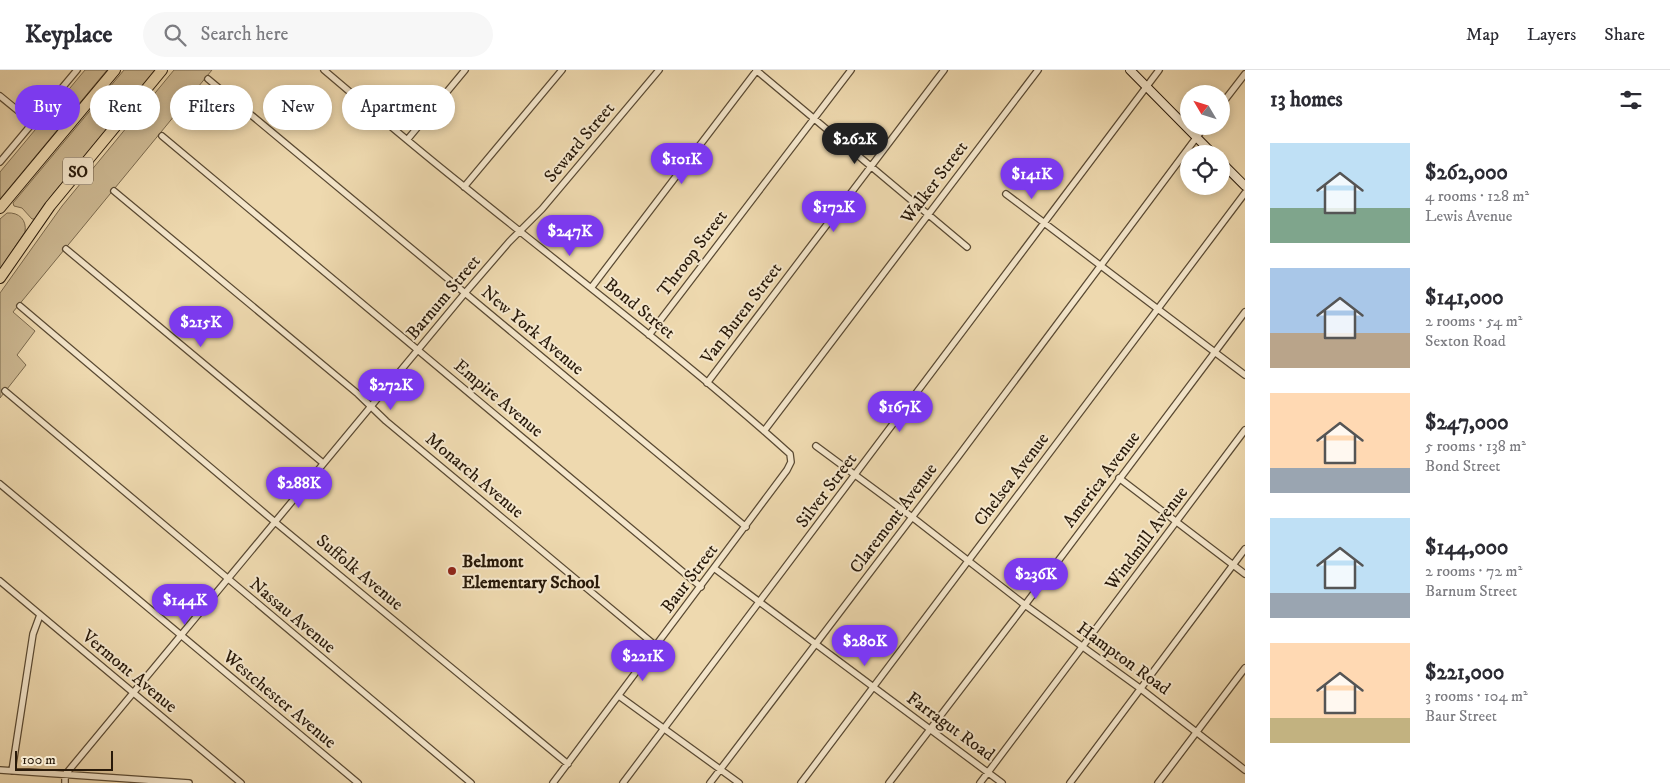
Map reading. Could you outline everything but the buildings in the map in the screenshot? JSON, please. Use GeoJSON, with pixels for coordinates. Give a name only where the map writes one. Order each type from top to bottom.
{"type":"FeatureCollection","features":[{"type":"Feature","properties":{"kind":"highway","name":"SO"},"geometry":{"type":"LineString","coordinates":[[0,208],[116,70]]}},
{"type":"Feature","properties":{"kind":"highway","name":"SO"},"geometry":{"type":"LineString","coordinates":[[0,278],[50,206],[162,70]]}},
{"type":"Feature","properties":{"kind":"main road"},"geometry":{"type":"LineString","coordinates":[[1130,70],[1204,145]]}},
{"type":"Feature","properties":{"kind":"main road"},"geometry":{"type":"LineString","coordinates":[[1230,171],[1245,186]]}},
{"type":"Feature","properties":{"kind":"street"},"geometry":{"type":"LineString","coordinates":[[64,85],[77,70]]}},
{"type":"Feature","properties":{"kind":"street","name":"Bond Street"},"geometry":{"type":"LineString","coordinates":[[324,70],[464,187],[707,383],[790,454],[791,462]]}},
{"type":"Feature","properties":{"kind":"street"},"geometry":{"type":"LineString","coordinates":[[407,140],[465,70]]}},
{"type":"Feature","properties":{"kind":"street"},"geometry":{"type":"LineString","coordinates":[[464,187],[562,70]]}},
{"type":"Feature","properties":{"kind":"street","name":"Seward Street"},"geometry":{"type":"LineString","coordinates":[[519,231],[542,209],[659,70]]}},
{"type":"Feature","properties":{"kind":"street"},"geometry":{"type":"LineString","coordinates":[[591,288],[757,70],[967,247]]}},
{"type":"Feature","properties":{"kind":"street","name":"Throop Street"},"geometry":{"type":"LineString","coordinates":[[649,335],[851,70]]}},
{"type":"Feature","properties":{"kind":"street","name":"Van Buren Street"},"geometry":{"type":"LineString","coordinates":[[707,383],[944,70]]}},
{"type":"Feature","properties":{"kind":"street","name":"Walker Street"},"geometry":{"type":"LineString","coordinates":[[764,431],[1038,70]]}},
{"type":"Feature","properties":{"kind":"street","name":"Silver Street"},"geometry":{"type":"LineString","coordinates":[[623,783],[856,476],[1158,70]]}},
{"type":"Feature","properties":{"kind":"street"},"geometry":{"type":"LineString","coordinates":[[1230,93],[1245,74]]}},
{"type":"Feature","properties":{"kind":"street","name":"New York Avenue"},"geometry":{"type":"LineString","coordinates":[[208,80],[746,527]]}},
{"type":"Feature","properties":{"kind":"street"},"geometry":{"type":"LineString","coordinates":[[0,96],[15,108]]}},
{"type":"Feature","properties":{"kind":"street"},"geometry":{"type":"LineString","coordinates":[[0,162],[26,130]]}},
{"type":"Feature","properties":{"kind":"street","name":"Claremont Avenue"},"geometry":{"type":"LineString","coordinates":[[710,783],[817,644],[1199,135]]}},
{"type":"Feature","properties":{"kind":"street","name":"Empire Avenue"},"geometry":{"type":"LineString","coordinates":[[162,136],[701,587]]}},
{"type":"Feature","properties":{"kind":"street","name":"Monarch Avenue"},"geometry":{"type":"LineString","coordinates":[[114,192],[656,646]]}},
{"type":"Feature","properties":{"kind":"street","name":"Chelsea Avenue"},"geometry":{"type":"LineString","coordinates":[[801,783],[1245,193]]}},
{"type":"Feature","properties":{"kind":"street"},"geometry":{"type":"LineString","coordinates":[[1006,194],[1245,375]]}},
{"type":"Feature","properties":{"kind":"street","name":"Barnum Street"},"geometry":{"type":"LineString","coordinates":[[65,775],[323,463],[519,231]]}},
{"type":"Feature","properties":{"kind":"street"},"geometry":{"type":"LineString","coordinates":[[66,249],[323,463]]}},
{"type":"Feature","properties":{"kind":"street","name":"Suffolk Avenue"},"geometry":{"type":"LineString","coordinates":[[20,306],[275,522],[568,764]]}},
{"type":"Feature","properties":{"kind":"street","name":"America Avenue"},"geometry":{"type":"LineString","coordinates":[[889,783],[1245,312]]}},
{"type":"Feature","properties":{"kind":"street","name":"Nassau Avenue"},"geometry":{"type":"LineString","coordinates":[[5,391],[471,783]]}},
{"type":"Feature","properties":{"kind":"street","name":"Windmill Avenue"},"geometry":{"type":"LineString","coordinates":[[980,783],[1245,430]]}},
{"type":"Feature","properties":{"kind":"street","name":"Hampton Road"},"geometry":{"type":"LineString","coordinates":[[816,446],[969,560],[1025,605],[1141,688],[1245,770]]}},
{"type":"Feature","properties":{"kind":"street","name":"Baur Street"},"geometry":{"type":"LineString","coordinates":[[553,783],[746,527],[791,462]]}},
{"type":"Feature","properties":{"kind":"street"},"geometry":{"type":"LineString","coordinates":[[1119,478],[1245,574]]}},
{"type":"Feature","properties":{"kind":"street","name":"Westchester Avenue"},"geometry":{"type":"LineString","coordinates":[[0,484],[358,783]]}},
{"type":"Feature","properties":{"kind":"street"},"geometry":{"type":"LineString","coordinates":[[1070,783],[1245,549]]}},
{"type":"Feature","properties":{"kind":"street","name":"Farragut Road"},"geometry":{"type":"LineString","coordinates":[[714,568],[1002,783]]}},
{"type":"Feature","properties":{"kind":"street","name":"Vermont Avenue"},"geometry":{"type":"LineString","coordinates":[[0,581],[241,783]]}},
{"type":"Feature","properties":{"kind":"street"},"geometry":{"type":"LineString","coordinates":[[12,770],[33,634],[40,615]]}},
{"type":"Feature","properties":{"kind":"street"},"geometry":{"type":"LineString","coordinates":[[1158,783],[1245,668]]}},
{"type":"Feature","properties":{"kind":"street"},"geometry":{"type":"LineString","coordinates":[[619,696],[739,783]]}},
{"type":"Feature","properties":{"kind":"street"},"geometry":{"type":"LineString","coordinates":[[0,770],[188,783]]}},
{"type":"Feature","properties":{"kind":"street"},"geometry":{"type":"LineString","coordinates":[[65,775],[65,783]]}},
{"type":"Feature","properties":{"kind":"shaded area"},"geometry":{"type":"Polygon","coordinates":[[[85,70],[107,70],[95,85],[90,85],[90,90],[80,103],[80,85],[72,85],[85,70]]]}},
{"type":"Feature","properties":{"kind":"shaded area"},"geometry":{"type":"Polygon","coordinates":[[[124,70],[156,70],[144,85],[111,85],[124,70]]]}},
{"type":"Feature","properties":{"kind":"shaded area"},"geometry":{"type":"Polygon","coordinates":[[[174,70],[212,70],[200,85],[170,85],[170,121],[13,312],[35,331],[17,355],[26,365],[0,398],[0,293],[62,206],[125,130],[160,130],[160,87],[174,70]]]}},
{"type":"Feature","properties":{"kind":"shaded area"},"geometry":{"type":"Polygon","coordinates":[[[90,111],[90,130],[106,130],[52,195],[35,219],[32,219],[22,208],[14,206],[13,203],[74,130],[80,130],[80,123],[90,111]]]}},
{"type":"Feature","properties":{"kind":"shaded area"},"geometry":{"type":"Polygon","coordinates":[[[35,130],[57,130],[0,199],[0,172],[35,130]]]}},
{"type":"Feature","properties":{"kind":"shaded area"},"geometry":{"type":"Polygon","coordinates":[[[7,213],[18,215],[23,220],[25,232],[0,269],[0,219],[7,213]]]}},
{"type":"Feature","properties":{"kind":"place","name":"Belmont Elementary School"},"geometry":{"type":"Point","coordinates":[452,571]}}]}
